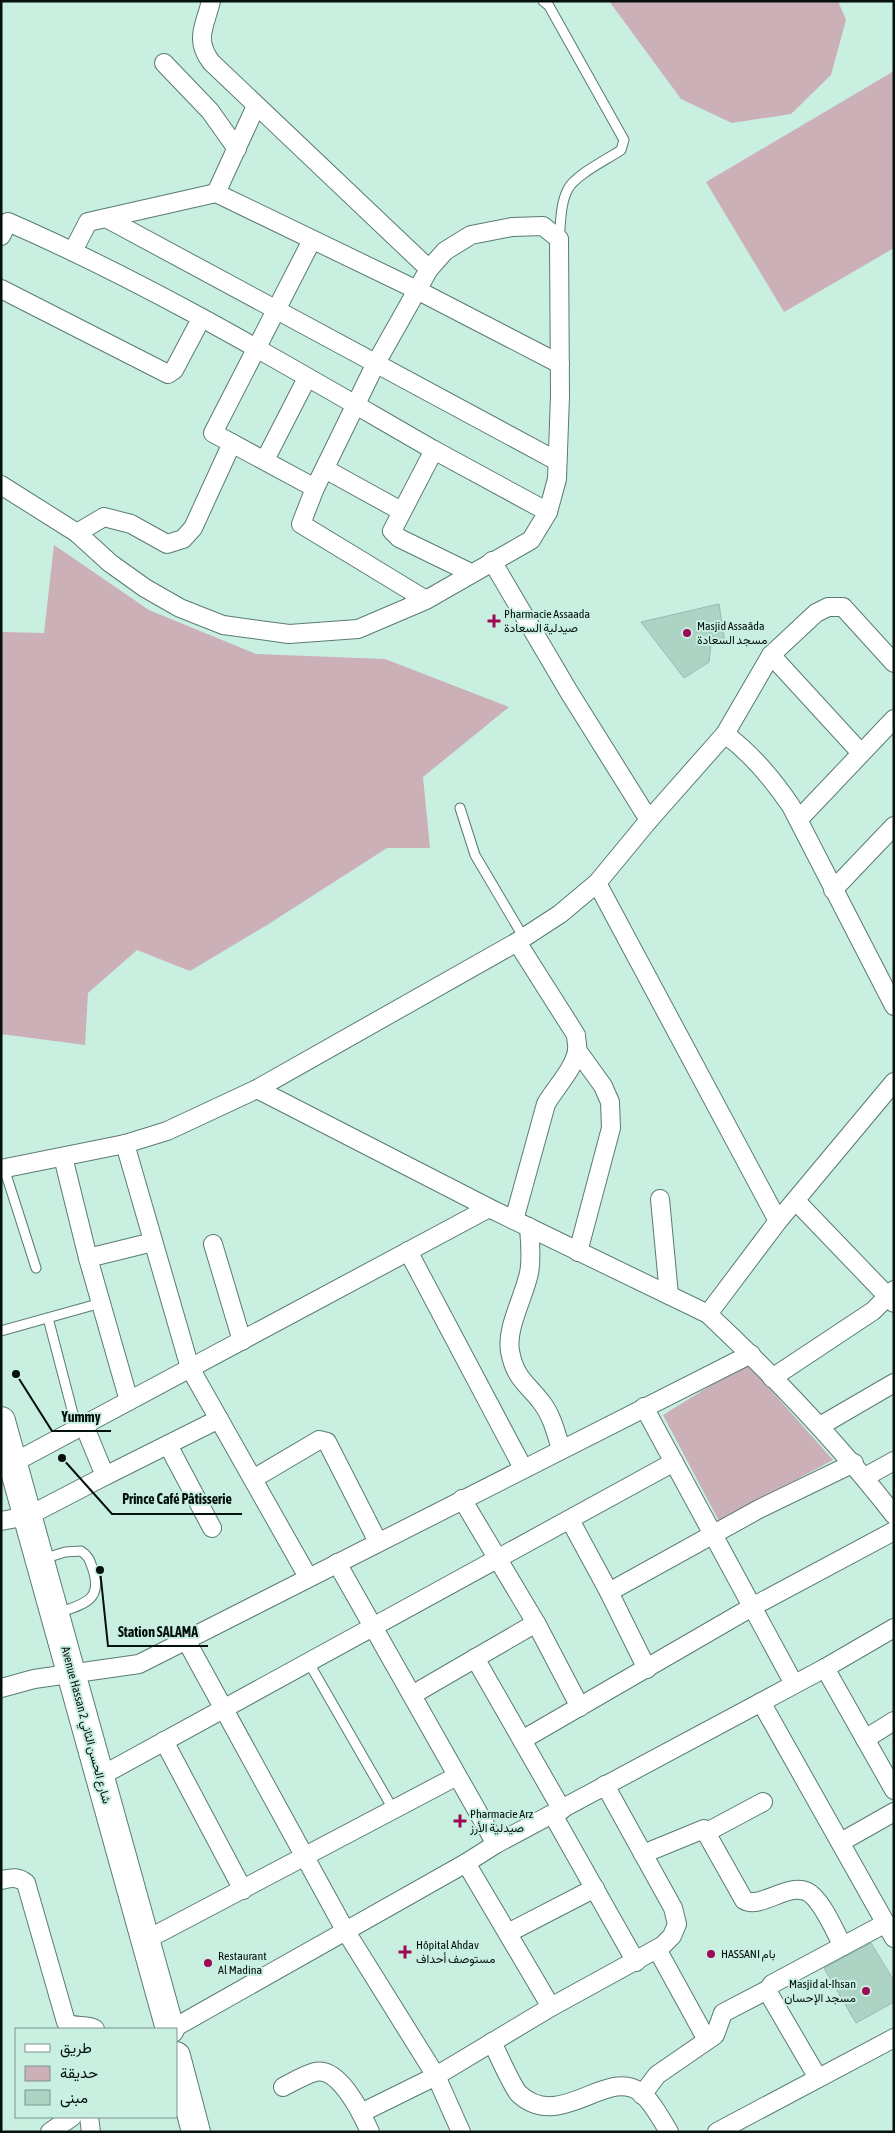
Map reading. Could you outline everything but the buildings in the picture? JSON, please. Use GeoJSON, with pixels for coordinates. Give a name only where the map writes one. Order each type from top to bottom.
{"type":"FeatureCollection","features":[{"type":"Feature","properties":{"kind":"main road","name":"Avenue Hassan 2 شارع الحسن الثاني"},"geometry":{"type":"LineString","coordinates":[[1,1421],[171,2028]]}},
{"type":"Feature","properties":{"kind":"main road"},"geometry":{"type":"LineString","coordinates":[[178,2064],[196,2132]]}},
{"type":"Feature","properties":{"kind":"street"},"geometry":{"type":"LineString","coordinates":[[211,1],[201,41],[203,51],[211,62],[429,270]]}},
{"type":"Feature","properties":{"kind":"street"},"geometry":{"type":"LineString","coordinates":[[164,63],[210,110],[237,149]]}},
{"type":"Feature","properties":{"kind":"street"},"geometry":{"type":"LineString","coordinates":[[216,193],[256,106]]}},
{"type":"Feature","properties":{"kind":"street"},"geometry":{"type":"LineString","coordinates":[[73,250],[88,222],[216,193],[417,290],[560,364]]}},
{"type":"Feature","properties":{"kind":"street"},"geometry":{"type":"LineString","coordinates":[[106,218],[557,461]]}},
{"type":"Feature","properties":{"kind":"street"},"geometry":{"type":"LineString","coordinates":[[1,236],[8,222],[73,250],[256,348],[434,450],[548,512]]}},
{"type":"Feature","properties":{"kind":"street"},"geometry":{"type":"LineString","coordinates":[[1,485],[77,533],[110,564],[145,588],[180,608],[223,625],[289,634],[358,629],[426,600],[531,540],[548,512],[557,479],[560,364],[559,239],[542,226],[512,227],[471,235],[445,251],[429,270],[376,363],[357,406],[315,488],[300,524],[426,600]]}},
{"type":"Feature","properties":{"kind":"street"},"geometry":{"type":"LineString","coordinates":[[312,240],[213,433],[315,488]]}},
{"type":"Feature","properties":{"kind":"street"},"geometry":{"type":"LineString","coordinates":[[1,289],[168,374],[174,370],[201,319]]}},
{"type":"Feature","properties":{"kind":"street"},"geometry":{"type":"LineString","coordinates":[[265,460],[308,378]]}},
{"type":"Feature","properties":{"kind":"street"},"geometry":{"type":"LineString","coordinates":[[77,533],[104,517],[130,524],[167,544],[183,539],[193,528],[232,443]]}},
{"type":"Feature","properties":{"kind":"street"},"geometry":{"type":"LineString","coordinates":[[434,450],[392,531],[471,573]]}},
{"type":"Feature","properties":{"kind":"street"},"geometry":{"type":"LineString","coordinates":[[325,470],[401,511]]}},
{"type":"Feature","properties":{"kind":"street"},"geometry":{"type":"LineString","coordinates":[[492,561],[569,692],[649,820]]}},
{"type":"Feature","properties":{"kind":"street"},"geometry":{"type":"LineString","coordinates":[[3,1168],[125,1144],[167,1131],[257,1089],[520,940],[560,914],[597,883],[649,820],[725,734],[770,655],[816,613],[828,607],[843,607],[894,664]]}},
{"type":"Feature","properties":{"kind":"street"},"geometry":{"type":"LineString","coordinates":[[770,655],[861,753]]}},
{"type":"Feature","properties":{"kind":"street"},"geometry":{"type":"LineString","coordinates":[[799,820],[894,719]]}},
{"type":"Feature","properties":{"kind":"street"},"geometry":{"type":"LineString","coordinates":[[725,734],[744,749],[775,782],[799,820],[833,890],[894,1006]]}},
{"type":"Feature","properties":{"kind":"street"},"geometry":{"type":"LineString","coordinates":[[833,890],[893,827]]}},
{"type":"Feature","properties":{"kind":"street"},"geometry":{"type":"LineString","coordinates":[[597,883],[778,1221]]}},
{"type":"Feature","properties":{"kind":"street"},"geometry":{"type":"LineString","coordinates":[[520,940],[576,1035],[578,1050],[603,1086],[610,1102],[612,1128],[578,1252]]}},
{"type":"Feature","properties":{"kind":"street"},"geometry":{"type":"LineString","coordinates":[[561,1449],[550,1415],[542,1402],[520,1378],[510,1350],[511,1332],[529,1274],[531,1252],[521,1223],[546,1104],[569,1069],[578,1050]]}},
{"type":"Feature","properties":{"kind":"street"},"geometry":{"type":"LineString","coordinates":[[708,1314],[778,1221],[894,1082]]}},
{"type":"Feature","properties":{"kind":"street"},"geometry":{"type":"LineString","coordinates":[[257,1089],[489,1208],[708,1314],[820,1426],[854,1463],[894,1515]]}},
{"type":"Feature","properties":{"kind":"street"},"geometry":{"type":"LineString","coordinates":[[125,1144],[190,1368],[308,1578]]}},
{"type":"Feature","properties":{"kind":"street"},"geometry":{"type":"LineString","coordinates":[[63,1157],[88,1258],[129,1401]]}},
{"type":"Feature","properties":{"kind":"street"},"geometry":{"type":"LineString","coordinates":[[660,1199],[668,1295]]}},
{"type":"Feature","properties":{"kind":"street"},"geometry":{"type":"LineString","coordinates":[[772,1378],[891,1297],[796,1201]]}},
{"type":"Feature","properties":{"kind":"street"},"geometry":{"type":"LineString","coordinates":[[13,1463],[489,1208]]}},
{"type":"Feature","properties":{"kind":"street"},"geometry":{"type":"LineString","coordinates":[[88,1258],[153,1242]]}},
{"type":"Feature","properties":{"kind":"street"},"geometry":{"type":"LineString","coordinates":[[213,1244],[242,1341]]}},
{"type":"Feature","properties":{"kind":"street"},"geometry":{"type":"LineString","coordinates":[[408,1252],[522,1468]]}},
{"type":"Feature","properties":{"kind":"street"},"geometry":{"type":"LineString","coordinates":[[1,1688],[34,1679],[139,1664],[750,1354]]}},
{"type":"Feature","properties":{"kind":"street"},"geometry":{"type":"LineString","coordinates":[[820,1426],[894,1383]]}},
{"type":"Feature","properties":{"kind":"street"},"geometry":{"type":"LineString","coordinates":[[644,1407],[794,1684]]}},
{"type":"Feature","properties":{"kind":"street"},"geometry":{"type":"LineString","coordinates":[[1,1521],[28,1516],[219,1419]]}},
{"type":"Feature","properties":{"kind":"street"},"geometry":{"type":"LineString","coordinates":[[80,1427],[105,1476]]}},
{"type":"Feature","properties":{"kind":"street"},"geometry":{"type":"LineString","coordinates":[[252,1479],[319,1440],[324,1440],[327,1442],[378,1542]]}},
{"type":"Feature","properties":{"kind":"street"},"geometry":{"type":"LineString","coordinates":[[168,1444],[212,1528]]}},
{"type":"Feature","properties":{"kind":"street"},"geometry":{"type":"LineString","coordinates":[[865,1477],[894,1461]]}},
{"type":"Feature","properties":{"kind":"street"},"geometry":{"type":"LineString","coordinates":[[99,1777],[674,1462]]}},
{"type":"Feature","properties":{"kind":"street"},"geometry":{"type":"LineString","coordinates":[[609,1592],[713,1534],[854,1463]]}},
{"type":"Feature","properties":{"kind":"street"},"geometry":{"type":"LineString","coordinates":[[462,1499],[536,1623],[580,1707]]}},
{"type":"Feature","properties":{"kind":"street"},"geometry":{"type":"LineString","coordinates":[[570,1520],[609,1592],[647,1669]]}},
{"type":"Feature","properties":{"kind":"street"},"geometry":{"type":"LineString","coordinates":[[522,1740],[752,1607],[894,1531]]}},
{"type":"Feature","properties":{"kind":"street"},"geometry":{"type":"LineString","coordinates":[[337,1563],[496,1844]]}},
{"type":"Feature","properties":{"kind":"street"},"geometry":{"type":"LineString","coordinates":[[412,1695],[536,1623]]}},
{"type":"Feature","properties":{"kind":"street"},"geometry":{"type":"LineString","coordinates":[[173,2028],[466,1863],[496,1844],[825,1668],[894,1628]]}},
{"type":"Feature","properties":{"kind":"street"},"geometry":{"type":"LineString","coordinates":[[186,1640],[345,1930],[436,2076],[461,2132]]}},
{"type":"Feature","properties":{"kind":"street"},"geometry":{"type":"LineString","coordinates":[[475,1658],[522,1740],[595,1888],[636,1962]]}},
{"type":"Feature","properties":{"kind":"street"},"geometry":{"type":"LineString","coordinates":[[825,1668],[894,1790]]}},
{"type":"Feature","properties":{"kind":"street"},"geometry":{"type":"LineString","coordinates":[[642,2095],[657,2075],[715,2035],[723,2013],[843,1946],[890,1931],[761,1702]]}},
{"type":"Feature","properties":{"kind":"street"},"geometry":{"type":"LineString","coordinates":[[865,1739],[894,1721]]}},
{"type":"Feature","properties":{"kind":"street"},"geometry":{"type":"LineString","coordinates":[[164,1741],[243,1890]]}},
{"type":"Feature","properties":{"kind":"street"},"geometry":{"type":"LineString","coordinates":[[146,1940],[457,1776]]}},
{"type":"Feature","properties":{"kind":"street"},"geometry":{"type":"LineString","coordinates":[[362,2113],[436,2076],[551,2007],[636,1962],[657,1949],[672,1936],[677,1924],[676,1918],[605,1786]]}},
{"type":"Feature","properties":{"kind":"street"},"geometry":{"type":"LineString","coordinates":[[706,1832],[763,1802]]}},
{"type":"Feature","properties":{"kind":"street"},"geometry":{"type":"LineString","coordinates":[[841,1842],[894,1812]]}},
{"type":"Feature","properties":{"kind":"street"},"geometry":{"type":"LineString","coordinates":[[642,1854],[701,1829],[706,1832],[744,1900],[753,1903],[782,1892],[805,1891],[812,1894],[843,1946]]}},
{"type":"Feature","properties":{"kind":"street"},"geometry":{"type":"LineString","coordinates":[[466,1863],[551,2007]]}},
{"type":"Feature","properties":{"kind":"street"},"geometry":{"type":"LineString","coordinates":[[1,1880],[14,1877],[21,1878],[26,1883],[66,2022],[71,2026],[88,2026],[93,2028]]}},
{"type":"Feature","properties":{"kind":"street"},"geometry":{"type":"LineString","coordinates":[[508,1933],[595,1888]]}},
{"type":"Feature","properties":{"kind":"street"},"geometry":{"type":"LineString","coordinates":[[657,1949],[707,2040]]}},
{"type":"Feature","properties":{"kind":"street"},"geometry":{"type":"LineString","coordinates":[[769,1989],[769,1994],[818,2078]]}},
{"type":"Feature","properties":{"kind":"street"},"geometry":{"type":"LineString","coordinates":[[718,2132],[894,2038]]}},
{"type":"Feature","properties":{"kind":"street"},"geometry":{"type":"LineString","coordinates":[[492,2042],[518,2093],[533,2106],[546,2112],[557,2113],[618,2089],[631,2088],[652,2105],[669,2132]]}},
{"type":"Feature","properties":{"kind":"street"},"geometry":{"type":"LineString","coordinates":[[283,2086],[316,2072],[327,2073],[336,2078],[362,2113],[370,2132]]}},
{"type":"Feature","properties":{"kind":"street"},"geometry":{"type":"LineString","coordinates":[[50,2132],[71,2118]]}},
{"type":"Feature","properties":{"kind":"street"},"geometry":{"type":"LineString","coordinates":[[89,2118],[91,2132]]}},
{"type":"Feature","properties":{"kind":"lane"},"geometry":{"type":"LineString","coordinates":[[543,1],[549,6],[624,140],[621,150],[576,180],[568,188],[563,204],[559,239]]}},
{"type":"Feature","properties":{"kind":"lane"},"geometry":{"type":"LineString","coordinates":[[460,808],[475,855],[520,940]]}},
{"type":"Feature","properties":{"kind":"lane"},"geometry":{"type":"LineString","coordinates":[[3,1168],[36,1268]]}},
{"type":"Feature","properties":{"kind":"lane"},"geometry":{"type":"LineString","coordinates":[[1,1331],[101,1303]]}},
{"type":"Feature","properties":{"kind":"lane"},"geometry":{"type":"LineString","coordinates":[[48,1318],[80,1427]]}},
{"type":"Feature","properties":{"kind":"lane"},"geometry":{"type":"LineString","coordinates":[[40,1559],[65,1552],[80,1551],[88,1556],[98,1583],[93,1595],[86,1603],[56,1614]]}},
{"type":"Feature","properties":{"kind":"lane"},"geometry":{"type":"LineString","coordinates":[[309,1662],[393,1809]]}},
{"type":"Feature","properties":{"kind":"green space"},"geometry":{"type":"Polygon","coordinates":[[[609,1],[838,1],[846,20],[831,75],[791,114],[732,123],[681,99],[609,1]]]}},
{"type":"Feature","properties":{"kind":"green space"},"geometry":{"type":"Polygon","coordinates":[[[894,71],[894,248],[784,312],[706,182],[894,71]]]}},
{"type":"Feature","properties":{"kind":"green space"},"geometry":{"type":"Polygon","coordinates":[[[54,545],[149,610],[256,654],[385,659],[509,707],[423,777],[430,848],[387,848],[267,925],[190,971],[137,950],[88,993],[85,1045],[1,1034],[1,632],[44,633],[54,545]]]}},
{"type":"Feature","properties":{"kind":"green space"},"geometry":{"type":"Polygon","coordinates":[[[747,1363],[833,1460],[719,1521],[663,1415],[747,1363]]]}},
{"type":"Feature","properties":{"kind":"place","name":"Pharmacie Assaada صيدلية السعادة"},"geometry":{"type":"Point","coordinates":[494,621]}},
{"type":"Feature","properties":{"kind":"place","name":"Masjid Assaâda مسجد السعادة"},"geometry":{"type":"Point","coordinates":[687,633]}},
{"type":"Feature","properties":{"kind":"place","name":"Yummy"},"geometry":{"type":"Point","coordinates":[16,1374]}},
{"type":"Feature","properties":{"kind":"place","name":"Prince Café Pâtisserie"},"geometry":{"type":"Point","coordinates":[62,1458]}},
{"type":"Feature","properties":{"kind":"place","name":"Station SALAMA"},"geometry":{"type":"Point","coordinates":[100,1570]}},
{"type":"Feature","properties":{"kind":"place","name":"Pharmacie Arz صيدلية الأرز"},"geometry":{"type":"Point","coordinates":[460,1821]}},
{"type":"Feature","properties":{"kind":"place","name":"Hôpital Ahdav مستوصف أحداف"},"geometry":{"type":"Point","coordinates":[405,1952]}},
{"type":"Feature","properties":{"kind":"place","name":"HASSANI بام"},"geometry":{"type":"Point","coordinates":[711,1954]}},
{"type":"Feature","properties":{"kind":"place","name":"Restaurant Al Madina"},"geometry":{"type":"Point","coordinates":[208,1963]}},
{"type":"Feature","properties":{"kind":"place","name":"Masjid al-Ihsan مسجد الإحسان"},"geometry":{"type":"Point","coordinates":[866,1991]}}]}
